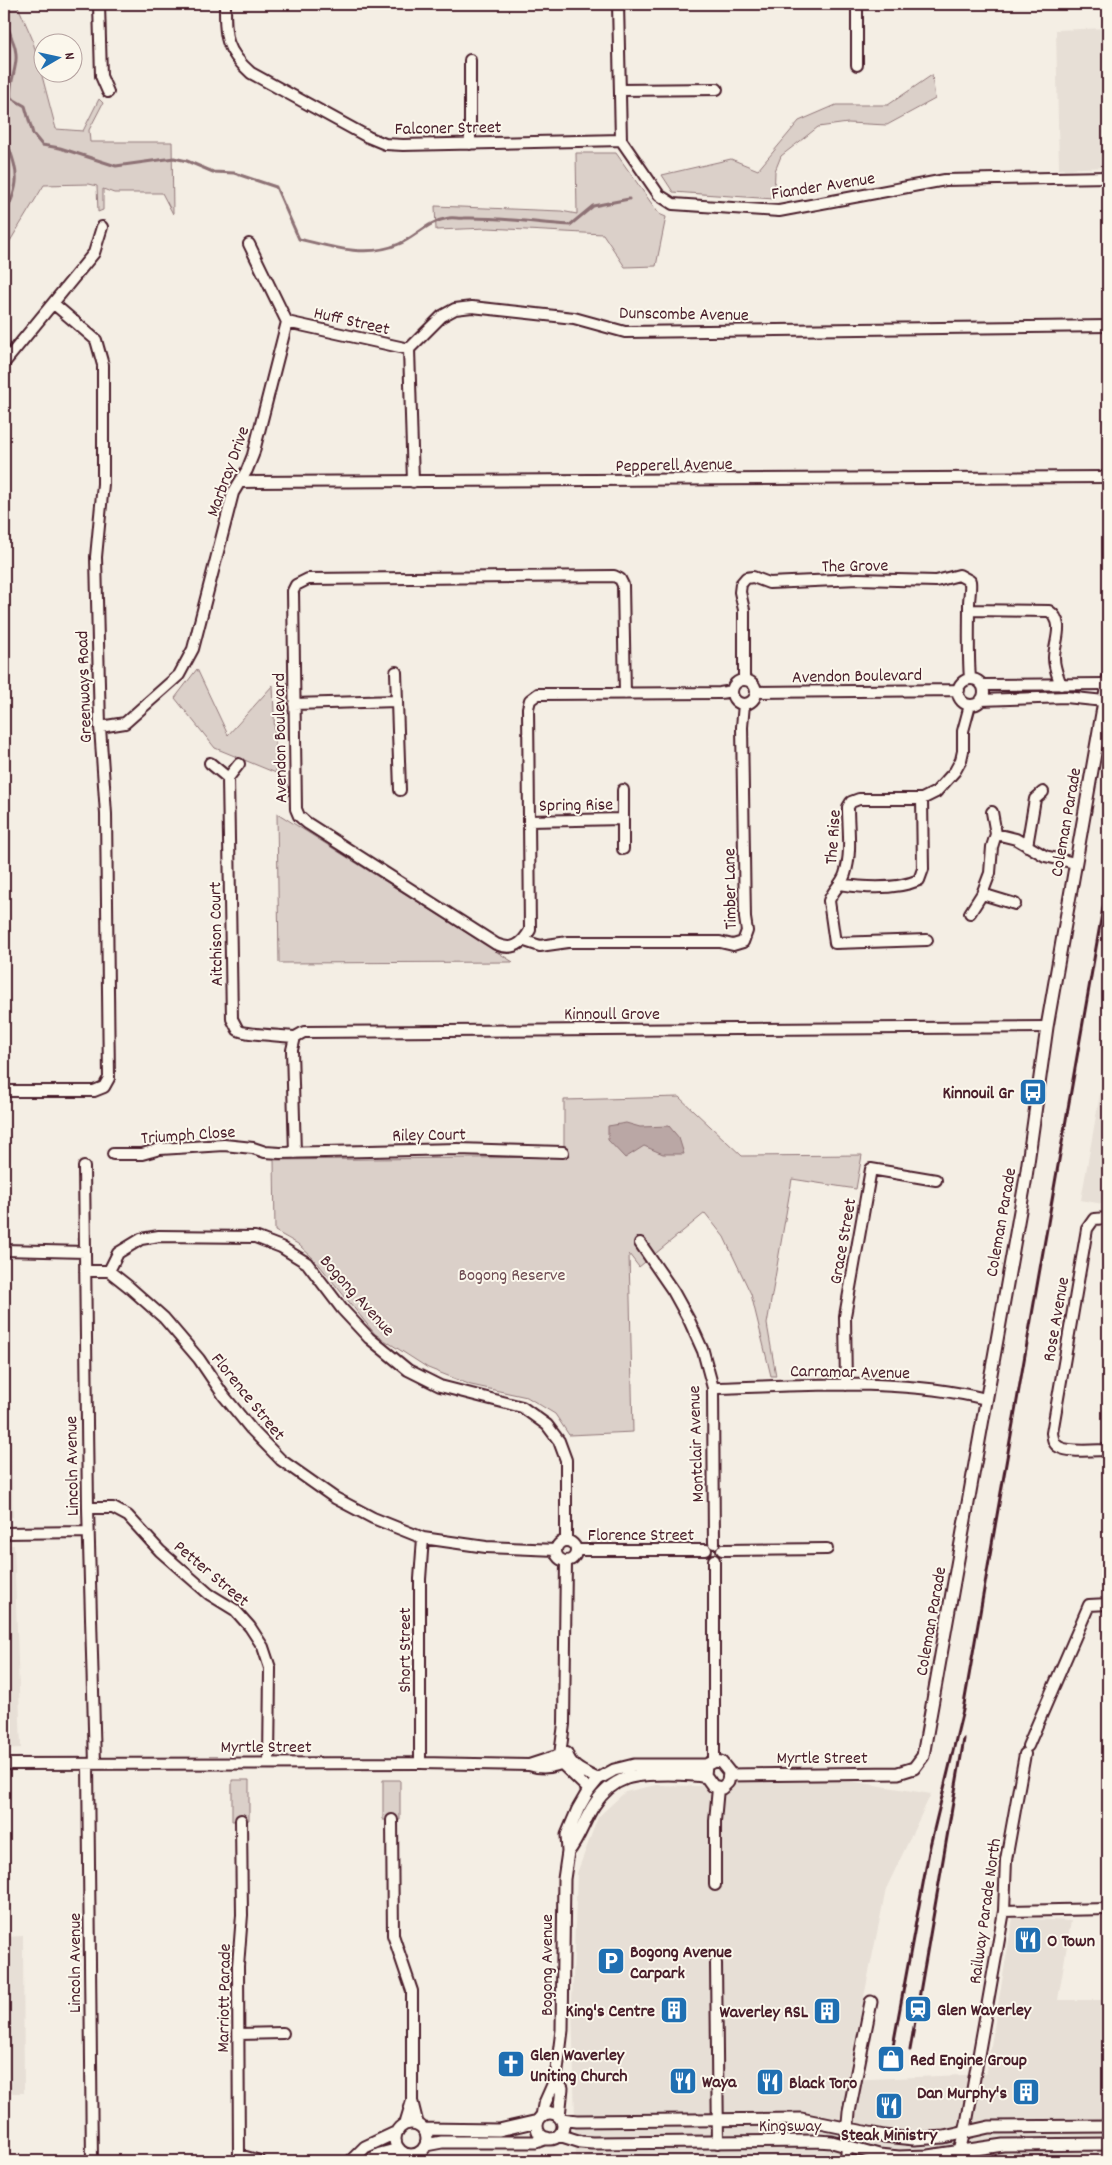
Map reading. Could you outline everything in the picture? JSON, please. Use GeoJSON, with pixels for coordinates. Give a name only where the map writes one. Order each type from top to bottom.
{"type":"FeatureCollection","features":[{"type":"Feature","properties":{"kind":"street"},"geometry":{"type":"LineString","coordinates":[[99,4],[101,76],[108,92]]}},
{"type":"Feature","properties":{"kind":"street","name":"Falconer Street"},"geometry":{"type":"LineString","coordinates":[[225,4],[225,28],[228,44],[237,61],[252,73],[368,137],[385,144],[621,140]]}},
{"type":"Feature","properties":{"kind":"street"},"geometry":{"type":"LineString","coordinates":[[618,4],[621,140]]}},
{"type":"Feature","properties":{"kind":"street"},"geometry":{"type":"LineString","coordinates":[[857,4],[857,65]]}},
{"type":"Feature","properties":{"kind":"street"},"geometry":{"type":"LineString","coordinates":[[470,60],[470,144]]}},
{"type":"Feature","properties":{"kind":"street"},"geometry":{"type":"LineString","coordinates":[[620,90],[718,89]]}},
{"type":"Feature","properties":{"kind":"street","name":"Fiander Avenue"},"geometry":{"type":"LineString","coordinates":[[621,140],[659,195],[673,204],[760,211],[779,211],[954,179],[1108,177]]}},
{"type":"Feature","properties":{"kind":"street"},"geometry":{"type":"LineString","coordinates":[[4,364],[94,253],[102,227]]}},
{"type":"Feature","properties":{"kind":"street"},"geometry":{"type":"LineString","coordinates":[[249,244],[287,322]]}},
{"type":"Feature","properties":{"kind":"street","name":"Greenways Road"},"geometry":{"type":"LineString","coordinates":[[4,1091],[94,1091],[104,1087],[109,1078],[106,824],[100,727],[96,558],[103,484],[103,365],[96,340],[54,304]]}},
{"type":"Feature","properties":{"kind":"street","name":"Dunscombe Avenue"},"geometry":{"type":"LineString","coordinates":[[409,349],[442,316],[455,309],[472,307],[574,318],[625,332],[1108,326]]}},
{"type":"Feature","properties":{"kind":"street","name":"Huff Street"},"geometry":{"type":"LineString","coordinates":[[287,322],[409,349]]}},
{"type":"Feature","properties":{"kind":"street","name":"Marbray Drive"},"geometry":{"type":"LineString","coordinates":[[100,727],[125,723],[179,675],[193,649],[233,493],[253,455],[287,322]]}},
{"type":"Feature","properties":{"kind":"street"},"geometry":{"type":"LineString","coordinates":[[409,349],[413,482]]}},
{"type":"Feature","properties":{"kind":"street","name":"Pepperell Avenue"},"geometry":{"type":"LineString","coordinates":[[240,482],[1108,477]]}},
{"type":"Feature","properties":{"kind":"street","name":"The Grove"},"geometry":{"type":"LineString","coordinates":[[744,680],[744,610],[740,592],[741,584],[746,578],[753,577],[769,583],[858,579],[936,581],[958,575],[970,581],[968,654],[970,679]]}},
{"type":"Feature","properties":{"kind":"street","name":"Avendon Boulevard"},"geometry":{"type":"LineString","coordinates":[[525,940],[511,947],[503,947],[496,944],[299,816],[296,809],[293,591],[296,585],[308,580],[614,576],[620,579],[624,585],[625,694]]}},
{"type":"Feature","properties":{"kind":"street"},"geometry":{"type":"LineString","coordinates":[[969,610],[1049,611],[1055,615],[1058,621],[1055,663],[1061,685]]}},
{"type":"Feature","properties":{"kind":"street"},"geometry":{"type":"LineString","coordinates":[[396,672],[400,790]]}},
{"type":"Feature","properties":{"kind":"street"},"geometry":{"type":"LineString","coordinates":[[982,700],[984,693],[982,685],[978,681],[970,679],[962,682],[958,690],[962,700],[970,704],[982,700],[1066,697],[1104,701]]}},
{"type":"Feature","properties":{"kind":"street"},"geometry":{"type":"LineString","coordinates":[[744,680],[752,683],[756,692],[753,700],[744,704],[736,701],[732,691],[736,684],[744,680]]}},
{"type":"Feature","properties":{"kind":"street"},"geometry":{"type":"LineString","coordinates":[[982,685],[1061,685],[1108,681]]}},
{"type":"Feature","properties":{"kind":"street","name":"Coleman Parade"},"geometry":{"type":"LineString","coordinates":[[914,1768],[923,1756],[926,1745],[1026,1177],[1047,1027],[1108,681]]}},
{"type":"Feature","properties":{"kind":"street","name":"Avendon Boulevard"},"geometry":{"type":"LineString","coordinates":[[756,692],[958,690]]}},
{"type":"Feature","properties":{"kind":"street"},"geometry":{"type":"LineString","coordinates":[[525,940],[530,930],[528,708],[530,700],[538,694],[720,693],[732,691]]}},
{"type":"Feature","properties":{"kind":"street"},"geometry":{"type":"LineString","coordinates":[[294,704],[397,701]]}},
{"type":"Feature","properties":{"kind":"street","name":"Timber Lane"},"geometry":{"type":"LineString","coordinates":[[525,940],[540,946],[568,942],[720,942],[733,945],[743,942],[747,931],[745,918],[744,704]]}},
{"type":"Feature","properties":{"kind":"street"},"geometry":{"type":"LineString","coordinates":[[922,799],[936,792],[955,771],[961,760],[964,751],[963,731],[970,704]]}},
{"type":"Feature","properties":{"kind":"street"},"geometry":{"type":"LineString","coordinates":[[210,763],[228,778],[239,764]]}},
{"type":"Feature","properties":{"kind":"street","name":"Aitchison Court"},"geometry":{"type":"LineString","coordinates":[[228,778],[232,1019],[238,1030],[247,1034],[270,1034],[294,1038]]}},
{"type":"Feature","properties":{"kind":"street","name":"Spring Rise"},"geometry":{"type":"LineString","coordinates":[[623,790],[624,849]]}},
{"type":"Feature","properties":{"kind":"street"},"geometry":{"type":"LineString","coordinates":[[1027,846],[1035,799],[1043,792]]}},
{"type":"Feature","properties":{"kind":"street","name":"The Rise"},"geometry":{"type":"LineString","coordinates":[[840,884],[854,886],[906,886],[918,880],[923,869],[922,799],[859,799],[851,802],[848,807],[848,861],[844,876],[829,901],[835,943],[927,940]]}},
{"type":"Feature","properties":{"kind":"street"},"geometry":{"type":"LineString","coordinates":[[970,913],[982,894],[990,873],[992,847],[996,834],[992,812]]}},
{"type":"Feature","properties":{"kind":"street","name":"Spring Rise"},"geometry":{"type":"LineString","coordinates":[[529,821],[623,819]]}},
{"type":"Feature","properties":{"kind":"street"},"geometry":{"type":"LineString","coordinates":[[996,834],[1016,839],[1045,856],[1075,863]]}},
{"type":"Feature","properties":{"kind":"street"},"geometry":{"type":"LineString","coordinates":[[982,894],[1015,904]]}},
{"type":"Feature","properties":{"kind":"street","name":"Kinnoull Grove"},"geometry":{"type":"LineString","coordinates":[[294,1038],[304,1032],[1047,1027]]}},
{"type":"Feature","properties":{"kind":"street"},"geometry":{"type":"LineString","coordinates":[[294,1038],[292,1050],[295,1153]]}},
{"type":"Feature","properties":{"kind":"street","name":"Triumph Close"},"geometry":{"type":"LineString","coordinates":[[113,1154],[142,1154],[160,1149],[224,1145],[253,1148],[265,1152],[295,1153]]}},
{"type":"Feature","properties":{"kind":"street","name":"Riley Court"},"geometry":{"type":"LineString","coordinates":[[295,1153],[458,1149],[564,1152]]}},
{"type":"Feature","properties":{"kind":"street","name":"Lincoln Avenue"},"geometry":{"type":"LineString","coordinates":[[84,1167],[92,1764],[92,2161]]}},
{"type":"Feature","properties":{"kind":"street","name":"Grace Street"},"geometry":{"type":"LineString","coordinates":[[846,1385],[845,1316],[871,1169],[936,1180]]}},
{"type":"Feature","properties":{"kind":"street","name":"Rose Avenue"},"geometry":{"type":"LineString","coordinates":[[1108,1218],[1094,1219],[1087,1229],[1052,1433],[1053,1441],[1058,1447],[1066,1450],[1108,1450]]}},
{"type":"Feature","properties":{"kind":"street","name":"Bogong Avenue"},"geometry":{"type":"LineString","coordinates":[[108,1271],[118,1253],[141,1239],[159,1236],[255,1237],[281,1247],[307,1263],[342,1309],[369,1338],[408,1370],[440,1386],[522,1407],[547,1425],[559,1441],[566,1460],[566,1541]]}},
{"type":"Feature","properties":{"kind":"street","name":"Montclair Avenue"},"geometry":{"type":"LineString","coordinates":[[640,1243],[673,1291],[689,1320],[703,1352],[713,1388],[710,1546]]}},
{"type":"Feature","properties":{"kind":"street"},"geometry":{"type":"LineString","coordinates":[[4,1250],[85,1252]]}},
{"type":"Feature","properties":{"kind":"street"},"geometry":{"type":"LineString","coordinates":[[85,1271],[108,1271]]}},
{"type":"Feature","properties":{"kind":"street","name":"Florence Street"},"geometry":{"type":"LineString","coordinates":[[108,1271],[164,1318],[199,1359],[224,1396],[250,1429],[281,1460],[335,1498],[373,1518],[423,1538],[486,1547],[556,1550]]}},
{"type":"Feature","properties":{"kind":"street","name":"Carramar Avenue"},"geometry":{"type":"LineString","coordinates":[[713,1388],[846,1385],[910,1386],[986,1398]]}},
{"type":"Feature","properties":{"kind":"street","name":"Petter Street"},"geometry":{"type":"LineString","coordinates":[[88,1508],[112,1508],[128,1516],[160,1550],[209,1594],[235,1610],[250,1627],[263,1647],[270,1668],[269,1763]]}},
{"type":"Feature","properties":{"kind":"street"},"geometry":{"type":"LineString","coordinates":[[4,1533],[88,1532]]}},
{"type":"Feature","properties":{"kind":"street","name":"Short Street"},"geometry":{"type":"LineString","coordinates":[[420,1763],[420,1579],[423,1538]]}},
{"type":"Feature","properties":{"kind":"street"},"geometry":{"type":"LineString","coordinates":[[566,1541],[574,1544],[576,1550],[575,1557],[566,1562],[560,1559],[556,1550],[559,1544],[566,1541]]}},
{"type":"Feature","properties":{"kind":"street"},"geometry":{"type":"LineString","coordinates":[[719,1544],[722,1550],[720,1558],[714,1560],[706,1555],[710,1546],[719,1544]]}},
{"type":"Feature","properties":{"kind":"street","name":"Florence Street"},"geometry":{"type":"LineString","coordinates":[[576,1550],[710,1546]]}},
{"type":"Feature","properties":{"kind":"street"},"geometry":{"type":"LineString","coordinates":[[722,1550],[827,1549]]}},
{"type":"Feature","properties":{"kind":"street"},"geometry":{"type":"LineString","coordinates":[[566,1562],[564,1724],[567,1737],[564,1758],[566,1770],[589,1790],[598,1779],[614,1770],[634,1765],[710,1763],[723,1764],[729,1775],[726,1786],[718,1788],[711,1784],[706,1777],[710,1763],[714,1560]]}},
{"type":"Feature","properties":{"kind":"street","name":"Railway Parade North"},"geometry":{"type":"LineString","coordinates":[[958,2156],[965,2132],[1004,1911],[1006,1860],[1026,1750],[1090,1604],[1108,1604]]}},
{"type":"Feature","properties":{"kind":"street"},"geometry":{"type":"LineString","coordinates":[[564,1758],[577,1768],[598,1779]]}},
{"type":"Feature","properties":{"kind":"street","name":"Myrtle Street"},"geometry":{"type":"LineString","coordinates":[[4,1764],[420,1763],[529,1765],[564,1758]]}},
{"type":"Feature","properties":{"kind":"street","name":"Myrtle Street"},"geometry":{"type":"LineString","coordinates":[[729,1775],[898,1773],[914,1768]]}},
{"type":"Feature","properties":{"kind":"street","name":"Bogong Avenue"},"geometry":{"type":"LineString","coordinates":[[568,1852],[578,1840],[593,1806],[609,1787],[632,1776],[688,1774],[706,1777]]}},
{"type":"Feature","properties":{"kind":"street"},"geometry":{"type":"LineString","coordinates":[[715,1885],[714,1820],[718,1788]]}},
{"type":"Feature","properties":{"kind":"street","name":"Bogong Avenue"},"geometry":{"type":"LineString","coordinates":[[540,2118],[556,2078],[563,2020],[564,1879],[568,1852],[567,1835],[578,1809],[589,1790]]}},
{"type":"Feature","properties":{"kind":"street","name":"Marriott Parade"},"geometry":{"type":"LineString","coordinates":[[241,1820],[242,1915],[238,1966],[239,2155],[260,2161]]}},
{"type":"Feature","properties":{"kind":"street"},"geometry":{"type":"LineString","coordinates":[[392,1820],[393,1935],[412,1991],[412,2101],[421,2127],[426,2134],[426,2145]]}},
{"type":"Feature","properties":{"kind":"street"},"geometry":{"type":"LineString","coordinates":[[1004,1911],[1108,1909]]}},
{"type":"Feature","properties":{"kind":"street"},"geometry":{"type":"LineString","coordinates":[[716,1963],[718,2142]]}},
{"type":"Feature","properties":{"kind":"street"},"geometry":{"type":"LineString","coordinates":[[846,2161],[849,2112],[871,2002]]}},
{"type":"Feature","properties":{"kind":"street"},"geometry":{"type":"LineString","coordinates":[[239,2034],[282,2033]]}},
{"type":"Feature","properties":{"kind":"street","name":"Bogong Avenue"},"geometry":{"type":"LineString","coordinates":[[556,2078],[562,2088],[560,2118]]}},
{"type":"Feature","properties":{"kind":"street"},"geometry":{"type":"LineString","coordinates":[[350,2161],[365,2147],[401,2128],[499,2130],[540,2118],[549,2113],[560,2118],[562,2130],[554,2138],[547,2138],[536,2142],[442,2142],[426,2145],[415,2154],[406,2154],[399,2149],[395,2141],[401,2128],[412,2101]]}},
{"type":"Feature","properties":{"kind":"street"},"geometry":{"type":"LineString","coordinates":[[540,2118],[538,2130],[540,2134],[547,2138]]}},
{"type":"Feature","properties":{"kind":"street","name":"Kingsway"},"geometry":{"type":"LineString","coordinates":[[560,2118],[577,2121],[801,2119],[848,2129],[914,2139],[933,2138],[993,2127],[1108,2126]]}},
{"type":"Feature","properties":{"kind":"street"},"geometry":{"type":"LineString","coordinates":[[810,2121],[810,2141]]}},
{"type":"Feature","properties":{"kind":"street","name":"Kingsway"},"geometry":{"type":"LineString","coordinates":[[559,2135],[581,2142],[832,2142],[888,2156],[931,2158],[958,2156],[1009,2144],[1108,2144]]}},
{"type":"Feature","properties":{"kind":"street"},"geometry":{"type":"LineString","coordinates":[[369,2161],[377,2155],[399,2149]]}},
{"type":"Feature","properties":{"kind":"shaded area"},"geometry":{"type":"Polygon","coordinates":[[[1108,28],[1108,167],[1059,169],[1056,30],[1108,28]]]}},
{"type":"Feature","properties":{"kind":"shaded area"},"geometry":{"type":"Polygon","coordinates":[[[1108,1049],[1108,1205],[1081,1200],[1108,1049]]]}},
{"type":"Feature","properties":{"kind":"shaded area"},"geometry":{"type":"Polygon","coordinates":[[[626,1123],[640,1127],[669,1126],[679,1138],[684,1154],[663,1154],[644,1146],[625,1158],[608,1140],[608,1126],[626,1123]]]}},
{"type":"Feature","properties":{"kind":"shaded area"},"geometry":{"type":"Polygon","coordinates":[[[4,1435],[11,1435],[13,1517],[4,1517],[4,1435]]]}},
{"type":"Feature","properties":{"kind":"shaded area"},"geometry":{"type":"Polygon","coordinates":[[[4,1545],[14,1545],[21,1748],[4,1749],[4,1545]]]}},
{"type":"Feature","properties":{"kind":"shaded area"},"geometry":{"type":"Polygon","coordinates":[[[764,1780],[844,1780],[931,1794],[886,1889],[847,2080],[986,2074],[1013,1918],[1071,1921],[1058,2000],[1108,2000],[1108,2161],[576,2161],[572,2001],[577,1873],[598,1817],[625,1792],[656,1785],[698,1786],[764,1780]]]}},
{"type":"Feature","properties":{"kind":"shaded area"},"geometry":{"type":"Polygon","coordinates":[[[23,1936],[24,2093],[4,2093],[4,1937],[23,1936]]]}},
{"type":"Feature","properties":{"kind":"green space"},"geometry":{"type":"Polygon","coordinates":[[[4,4],[17,4],[32,38],[32,82],[44,82],[56,129],[83,131],[99,99],[103,103],[89,130],[90,142],[172,142],[173,214],[162,193],[114,193],[103,189],[103,210],[98,212],[97,186],[89,184],[44,185],[4,251],[4,4]]]}},
{"type":"Feature","properties":{"kind":"green space"},"geometry":{"type":"Polygon","coordinates":[[[932,75],[935,99],[887,125],[848,123],[818,127],[781,156],[775,171],[774,199],[673,192],[662,175],[731,159],[758,170],[799,121],[836,105],[888,105],[932,75]]]}},
{"type":"Feature","properties":{"kind":"green space"},"geometry":{"type":"Polygon","coordinates":[[[576,153],[616,153],[659,214],[666,217],[656,266],[625,267],[603,234],[488,228],[436,230],[435,206],[561,211],[577,214],[576,153]]]}},
{"type":"Feature","properties":{"kind":"green space"},"geometry":{"type":"Polygon","coordinates":[[[197,669],[228,735],[273,685],[276,773],[215,748],[175,698],[197,669]]]}},
{"type":"Feature","properties":{"kind":"green space"},"geometry":{"type":"Polygon","coordinates":[[[277,813],[513,962],[279,963],[277,813]]]}},
{"type":"Feature","properties":{"kind":"green space","name":"Bogong Reserve"},"geometry":{"type":"Polygon","coordinates":[[[679,1097],[742,1156],[862,1155],[856,1189],[792,1179],[767,1324],[776,1376],[771,1376],[751,1294],[724,1237],[705,1213],[639,1267],[629,1254],[633,1432],[569,1435],[555,1414],[527,1397],[471,1385],[428,1368],[375,1334],[316,1261],[298,1244],[275,1231],[274,1160],[564,1157],[564,1100],[679,1097]]]}},
{"type":"Feature","properties":{"kind":"green space"},"geometry":{"type":"Polygon","coordinates":[[[232,1780],[249,1780],[249,1820],[232,1821],[232,1780]]]}},
{"type":"Feature","properties":{"kind":"green space"},"geometry":{"type":"Polygon","coordinates":[[[383,1780],[400,1780],[400,1820],[383,1820],[383,1780]]]}},
{"type":"Feature","properties":{"kind":"waterway"},"geometry":{"type":"LineString","coordinates":[[4,25],[10,33],[16,56],[11,83],[11,98],[25,106],[33,134],[42,145],[60,148],[116,166],[174,158],[187,161],[213,172],[234,173],[276,187],[299,239],[349,250],[374,250],[399,244],[429,225],[449,218],[491,218],[570,225],[593,206],[629,199]]}},
{"type":"Feature","properties":{"kind":"waterway"},"geometry":{"type":"LineString","coordinates":[[4,132],[15,165],[16,174],[14,192],[4,216]]}},
{"type":"Feature","properties":{"kind":"railway"},"geometry":{"type":"LineString","coordinates":[[893,2046],[930,1846],[963,1710],[1108,879]]}},
{"type":"Feature","properties":{"kind":"railway"},"geometry":{"type":"LineString","coordinates":[[910,2050],[964,1739]]}},
{"type":"Feature","properties":{"kind":"place","name":"Kinnouil Gr"},"geometry":{"type":"Point","coordinates":[1033,1092]}},
{"type":"Feature","properties":{"kind":"place","name":"O Town"},"geometry":{"type":"Point","coordinates":[1028,1940]}},
{"type":"Feature","properties":{"kind":"place","name":"Bogong Avenue Carpark"},"geometry":{"type":"Point","coordinates":[611,1961]}},
{"type":"Feature","properties":{"kind":"place","name":"Glen Waverley"},"geometry":{"type":"Point","coordinates":[918,2009]}},
{"type":"Feature","properties":{"kind":"place","name":"King's Centre"},"geometry":{"type":"Point","coordinates":[674,2010]}},
{"type":"Feature","properties":{"kind":"place","name":"Waverley RSL"},"geometry":{"type":"Point","coordinates":[827,2011]}},
{"type":"Feature","properties":{"kind":"place","name":"Red Engine Group"},"geometry":{"type":"Point","coordinates":[891,2059]}},
{"type":"Feature","properties":{"kind":"place","name":"Glen Waverley Uniting Church"},"geometry":{"type":"Point","coordinates":[511,2064]}},
{"type":"Feature","properties":{"kind":"place","name":"Waya"},"geometry":{"type":"Point","coordinates":[683,2081]}},
{"type":"Feature","properties":{"kind":"place","name":"Black Toro"},"geometry":{"type":"Point","coordinates":[770,2082]}},
{"type":"Feature","properties":{"kind":"place","name":"Dan Murphy's"},"geometry":{"type":"Point","coordinates":[1026,2092]}},
{"type":"Feature","properties":{"kind":"place","name":"Steak Ministry"},"geometry":{"type":"Point","coordinates":[889,2106]}}]}
